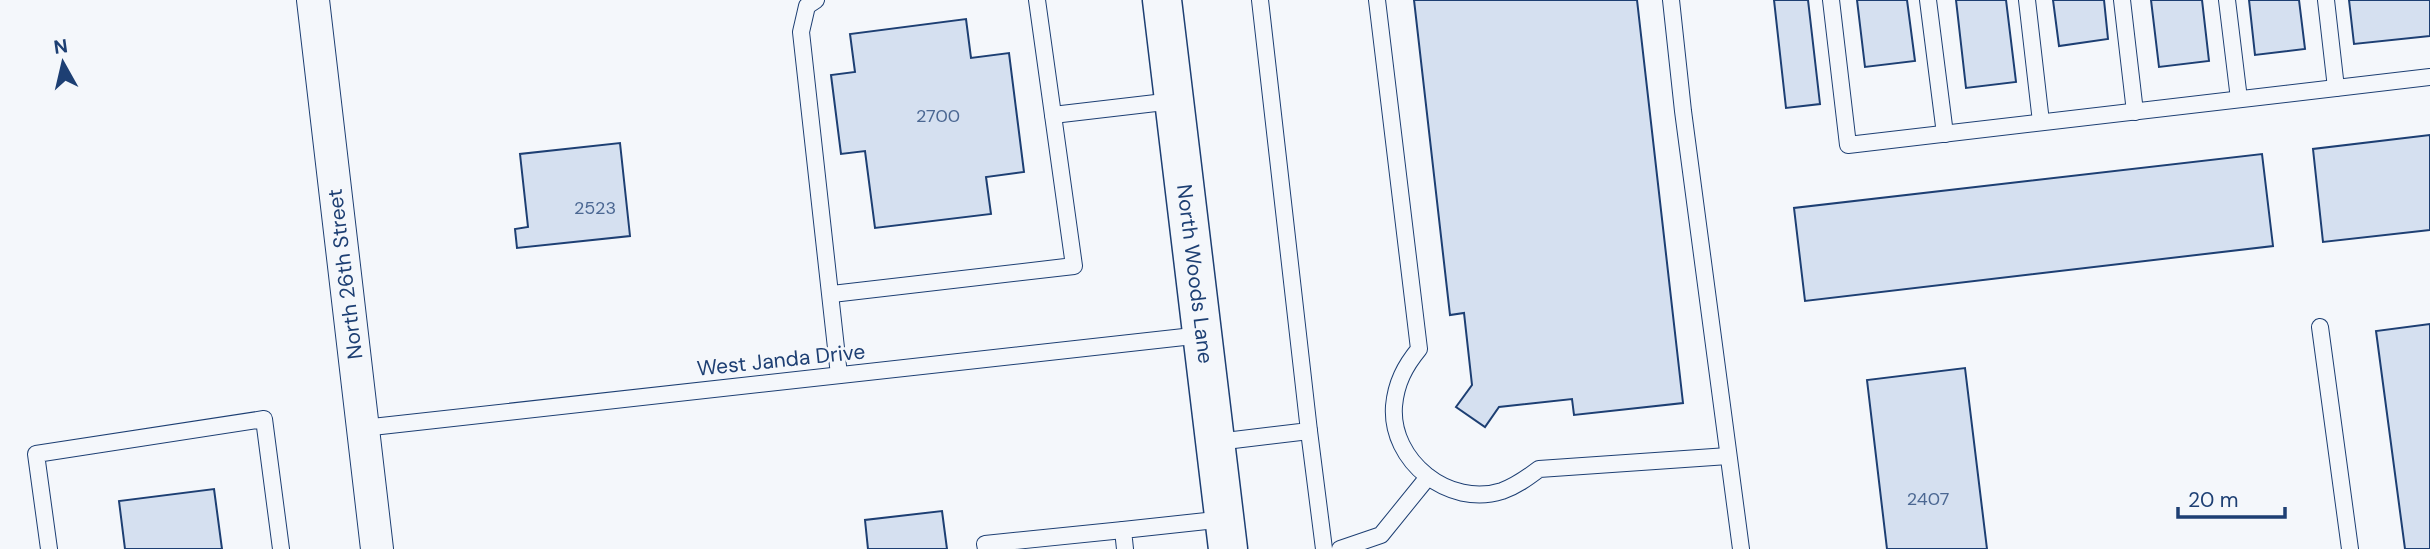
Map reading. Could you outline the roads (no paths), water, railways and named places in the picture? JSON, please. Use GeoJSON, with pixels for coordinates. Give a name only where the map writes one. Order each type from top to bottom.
{"type":"FeatureCollection","features":[{"type":"Feature","properties":{"kind":"street","name":"North 26th Street"},"geometry":{"type":"LineString","coordinates":[[313,0],[377,549]]}},
{"type":"Feature","properties":{"kind":"street","name":"North Woods Lane"},"geometry":{"type":"LineString","coordinates":[[1163,0],[1227,534]]}},
{"type":"Feature","properties":{"kind":"lane"},"geometry":{"type":"LineString","coordinates":[[816,0],[807,6],[801,32],[839,375]]}},
{"type":"Feature","properties":{"kind":"lane"},"geometry":{"type":"LineString","coordinates":[[832,294],[1074,265],[1037,0]]}},
{"type":"Feature","properties":{"kind":"lane"},"geometry":{"type":"LineString","coordinates":[[1260,0],[1324,549]]}},
{"type":"Feature","properties":{"kind":"lane"},"geometry":{"type":"LineString","coordinates":[[1377,0],[1419,349],[1405,366],[1397,386],[1394,408],[1396,431],[1404,451],[1418,469],[1435,483],[1478,495],[1500,492],[1521,483],[1539,469],[1728,456]]}},
{"type":"Feature","properties":{"kind":"lane"},"geometry":{"type":"LineString","coordinates":[[1671,0],[1741,549]]}},
{"type":"Feature","properties":{"kind":"lane"},"geometry":{"type":"LineString","coordinates":[[1831,0],[1849,145],[2430,77]]}},
{"type":"Feature","properties":{"kind":"lane"},"geometry":{"type":"LineString","coordinates":[[1928,0],[1945,134]]}},
{"type":"Feature","properties":{"kind":"lane"},"geometry":{"type":"LineString","coordinates":[[2027,0],[2041,122]]}},
{"type":"Feature","properties":{"kind":"lane"},"geometry":{"type":"LineString","coordinates":[[2122,0],[2135,112]]}},
{"type":"Feature","properties":{"kind":"lane"},"geometry":{"type":"LineString","coordinates":[[2227,0],[2239,99]]}},
{"type":"Feature","properties":{"kind":"lane"},"geometry":{"type":"LineString","coordinates":[[2326,0],[2336,88]]}},
{"type":"Feature","properties":{"kind":"lane"},"geometry":{"type":"LineString","coordinates":[[1053,115],[1173,101]]}},
{"type":"Feature","properties":{"kind":"lane"},"geometry":{"type":"LineString","coordinates":[[2320,327],[2350,549]]}},
{"type":"Feature","properties":{"kind":"lane","name":"West Janda Drive"},"geometry":{"type":"LineString","coordinates":[[363,428],[1203,335]]}},
{"type":"Feature","properties":{"kind":"lane"},"geometry":{"type":"LineString","coordinates":[[49,549],[36,454],[264,419],[281,549]]}},
{"type":"Feature","properties":{"kind":"lane"},"geometry":{"type":"LineString","coordinates":[[1217,442],[1309,431]]}},
{"type":"Feature","properties":{"kind":"lane"},"geometry":{"type":"LineString","coordinates":[[1340,549],[1381,535],[1428,477]]}},
{"type":"Feature","properties":{"kind":"lane"},"geometry":{"type":"LineString","coordinates":[[1123,530],[1125,549]]}},
{"type":"Feature","properties":{"kind":"lane"},"geometry":{"type":"LineString","coordinates":[[986,549],[985,544],[1123,530],[1227,534]]}}]}
